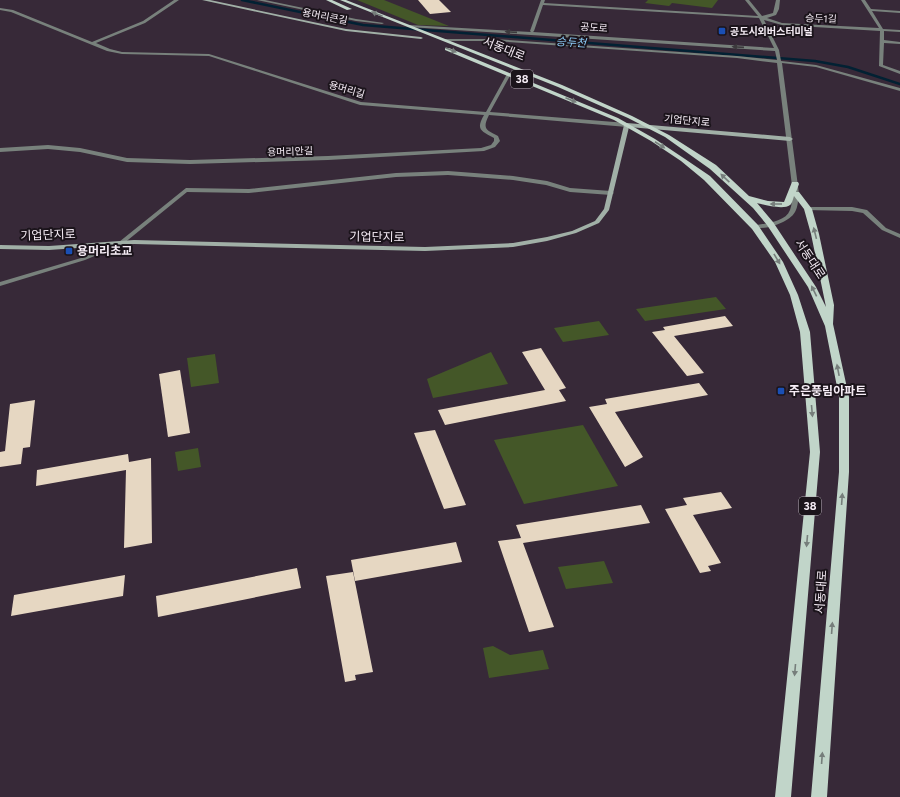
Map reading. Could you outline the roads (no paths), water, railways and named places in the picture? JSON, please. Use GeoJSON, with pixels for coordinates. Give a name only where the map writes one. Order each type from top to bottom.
{"type":"FeatureCollection","features":[{"type":"Feature","properties":{"kind":"main road"},"geometry":{"type":"LineString","coordinates":[[328,0],[384,24]]}},
{"type":"Feature","properties":{"kind":"main road","name":"서동대로"},"geometry":{"type":"LineString","coordinates":[[342,0],[560,86],[667,136],[713,166],[756,206],[812,286],[830,326],[844,397],[844,472],[819,797]]}},
{"type":"Feature","properties":{"kind":"main road","name":"서동대로"},"geometry":{"type":"LineString","coordinates":[[400,30],[509,74],[627,125],[653,140],[707,178],[755,227],[779,262],[794,295],[805,332],[815,452],[783,797]]}},
{"type":"Feature","properties":{"kind":"main road"},"geometry":{"type":"LineString","coordinates":[[746,197],[765,204],[776,206],[787,204],[795,184]]}},
{"type":"Feature","properties":{"kind":"main road"},"geometry":{"type":"LineString","coordinates":[[796,194],[808,209],[815,234],[830,305],[830,326]]}},
{"type":"Feature","properties":{"kind":"street"},"geometry":{"type":"LineString","coordinates":[[92,43],[144,22],[177,0]]}},
{"type":"Feature","properties":{"kind":"street","name":"용머리큰길"},"geometry":{"type":"LineString","coordinates":[[204,0],[346,30],[418,37]]}},
{"type":"Feature","properties":{"kind":"street"},"geometry":{"type":"LineString","coordinates":[[259,0],[356,20],[384,24]]}},
{"type":"Feature","properties":{"kind":"street"},"geometry":{"type":"LineString","coordinates":[[747,0],[761,17],[778,51],[796,194],[793,212],[787,218],[755,227]]}},
{"type":"Feature","properties":{"kind":"street"},"geometry":{"type":"LineString","coordinates":[[761,17],[773,16],[777,12],[778,0]]}},
{"type":"Feature","properties":{"kind":"street"},"geometry":{"type":"LineString","coordinates":[[863,0],[882,30],[881,66],[900,73]]}},
{"type":"Feature","properties":{"kind":"street"},"geometry":{"type":"LineString","coordinates":[[532,31],[542,2]]}},
{"type":"Feature","properties":{"kind":"street","name":"공도로"},"geometry":{"type":"LineString","coordinates":[[542,2],[761,17]]}},
{"type":"Feature","properties":{"kind":"street","name":"용머리길"},"geometry":{"type":"LineString","coordinates":[[0,9],[12,11],[92,43],[122,53],[209,55],[360,103],[487,115],[627,125]]}},
{"type":"Feature","properties":{"kind":"street"},"geometry":{"type":"LineString","coordinates":[[869,10],[900,12]]}},
{"type":"Feature","properties":{"kind":"street","name":"승두1길"},"geometry":{"type":"LineString","coordinates":[[761,17],[782,24],[900,32]]}},
{"type":"Feature","properties":{"kind":"street","name":"공도로"},"geometry":{"type":"LineString","coordinates":[[411,27],[584,36],[778,51]]}},
{"type":"Feature","properties":{"kind":"street","name":"공도로"},"geometry":{"type":"LineString","coordinates":[[440,39],[495,40],[780,61],[816,66],[900,90]]}},
{"type":"Feature","properties":{"kind":"street"},"geometry":{"type":"LineString","coordinates":[[882,41],[900,43]]}},
{"type":"Feature","properties":{"kind":"street","name":"용머리안길"},"geometry":{"type":"LineString","coordinates":[[0,150],[48,147],[80,150],[127,160],[183,162],[259,161],[482,150],[493,146],[497,141],[496,137],[486,132],[482,127],[509,74]]}},
{"type":"Feature","properties":{"kind":"street","name":"기업단지로"},"geometry":{"type":"LineString","coordinates":[[0,247],[49,248],[134,242],[425,249],[513,245],[547,239],[574,232],[597,222],[607,209],[627,125],[790,139]]}},
{"type":"Feature","properties":{"kind":"street"},"geometry":{"type":"LineString","coordinates":[[0,284],[83,259],[121,243],[186,190],[249,191],[396,175],[448,173],[513,178],[547,183],[570,190],[611,193]]}},
{"type":"Feature","properties":{"kind":"street"},"geometry":{"type":"LineString","coordinates":[[808,209],[852,209],[865,211],[884,229],[900,236]]}},
{"type":"Feature","properties":{"kind":"waterway","name":"승두천"},"geometry":{"type":"LineString","coordinates":[[242,0],[363,25],[815,61],[848,67],[900,84]]}},
{"type":"Feature","properties":{"kind":"place","name":"공도시외버스터미널"},"geometry":{"type":"Point","coordinates":[722,31]}},
{"type":"Feature","properties":{"kind":"place","name":"용머리초교"},"geometry":{"type":"Point","coordinates":[69,251]}},
{"type":"Feature","properties":{"kind":"place","name":"주은풍림아파트"},"geometry":{"type":"Point","coordinates":[781,391]}}]}
